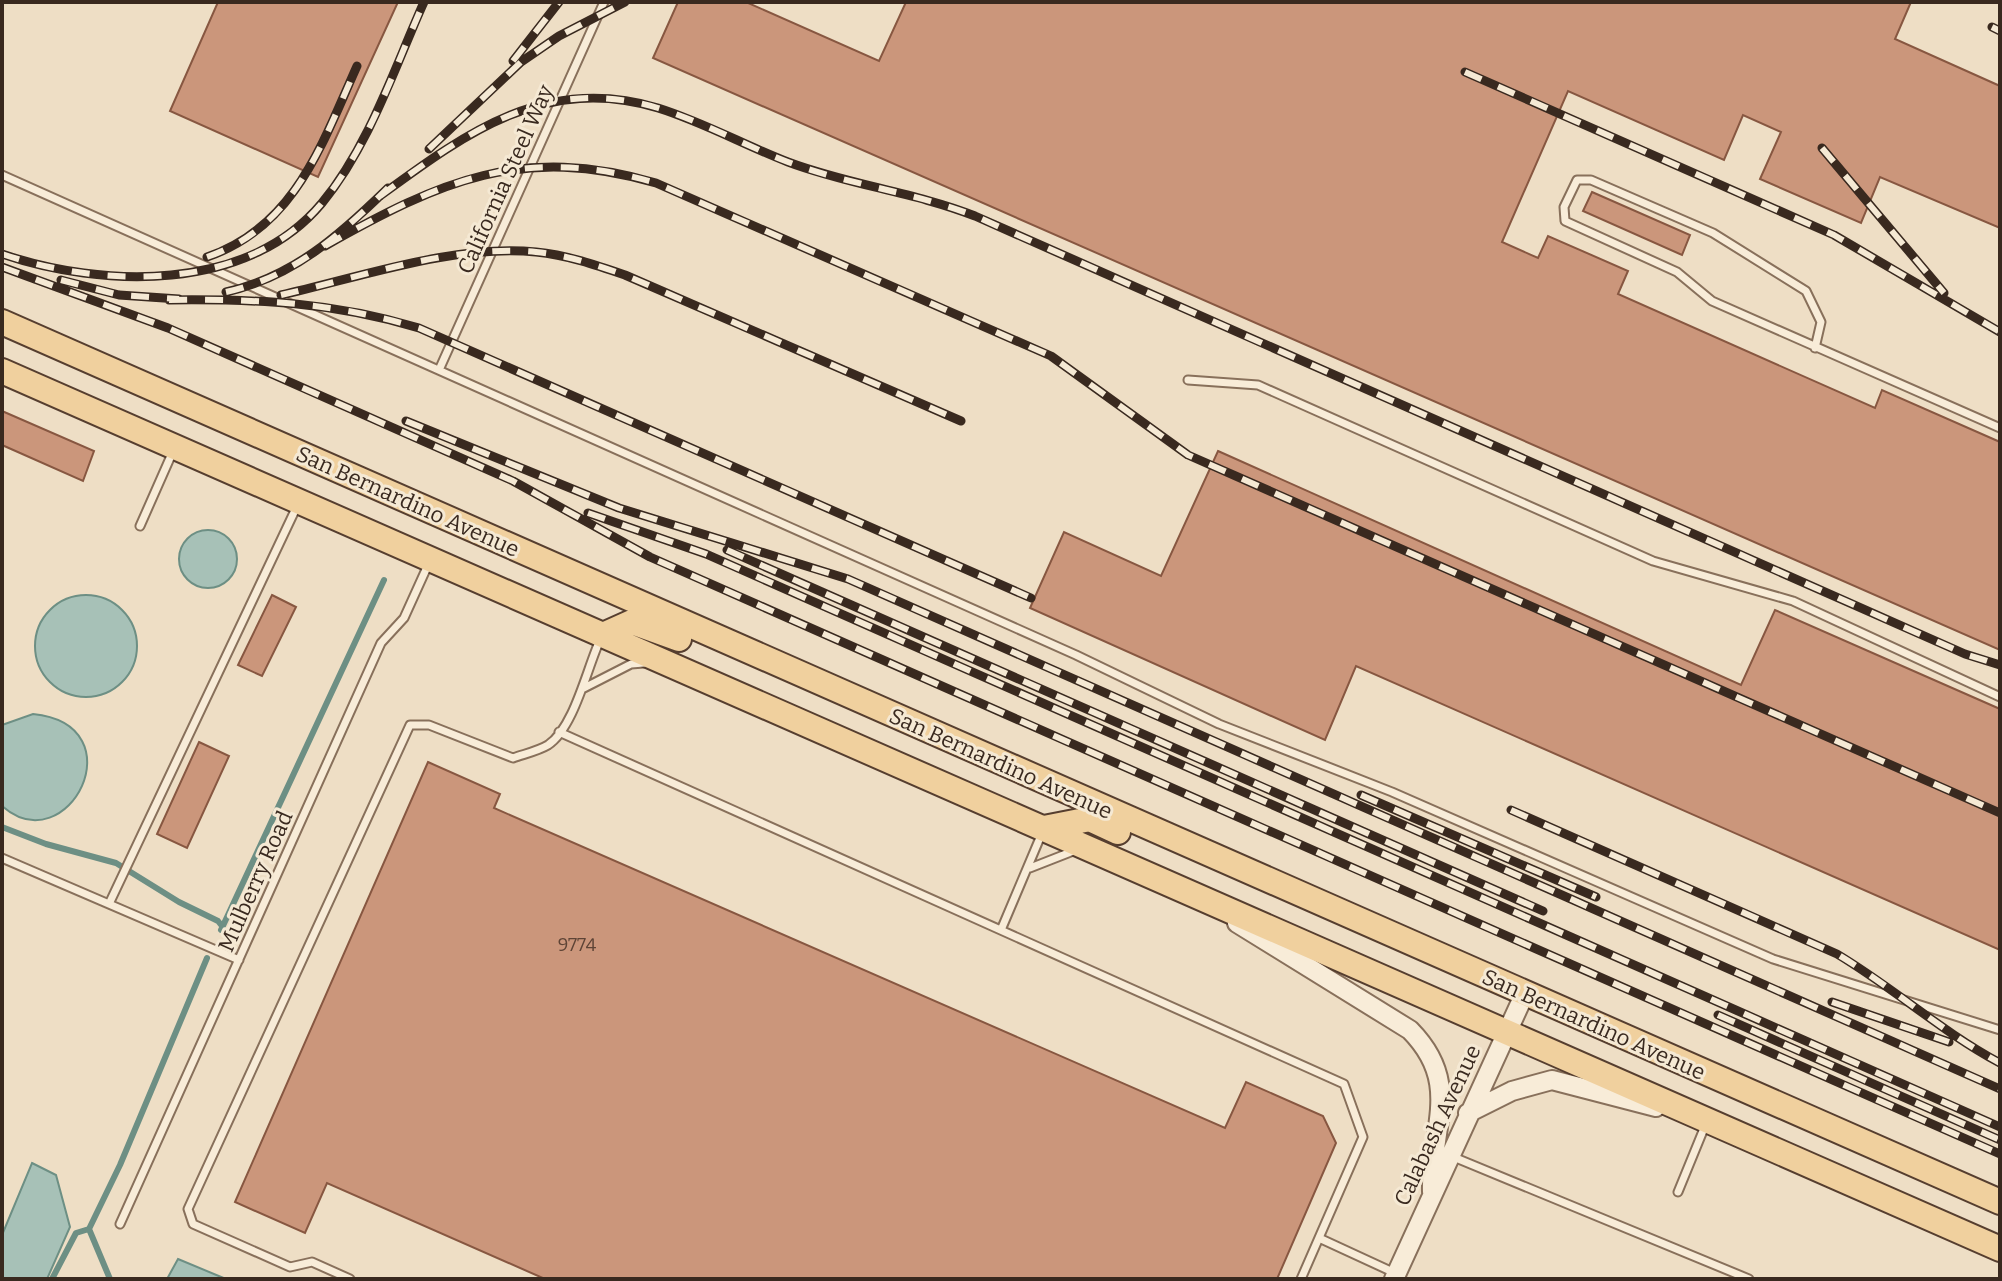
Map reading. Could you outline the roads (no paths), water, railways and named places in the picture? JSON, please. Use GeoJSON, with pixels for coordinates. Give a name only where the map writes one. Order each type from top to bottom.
{"type":"FeatureCollection","features":[{"type":"Feature","properties":{"kind":"main road","name":"San Bernardino Avenue"},"geometry":{"type":"LineString","coordinates":[[2,322],[2000,1202]]}},
{"type":"Feature","properties":{"kind":"main road","name":"San Bernardino Avenue"},"geometry":{"type":"LineString","coordinates":[[2,371],[2000,1249]]}},
{"type":"Feature","properties":{"kind":"main road"},"geometry":{"type":"LineString","coordinates":[[603,635],[632,622],[653,627],[801,693],[887,713]]}},
{"type":"Feature","properties":{"kind":"main road"},"geometry":{"type":"LineString","coordinates":[[1044,828],[1090,819],[1240,884],[1337,911]]}},
{"type":"Feature","properties":{"kind":"street"},"geometry":{"type":"LineString","coordinates":[[1181,888],[1410,1030],[1429,1049],[1440,1075],[1443,1103],[1431,1164],[1432,1192]]}},
{"type":"Feature","properties":{"kind":"street","name":"Calabash Avenue"},"geometry":{"type":"LineString","coordinates":[[1395,1276],[1525,993]]}},
{"type":"Feature","properties":{"kind":"street"},"geometry":{"type":"LineString","coordinates":[[1468,1113],[1512,1091],[1552,1080],[1708,1120]]}},
{"type":"Feature","properties":{"kind":"lane","name":"California Steel Way"},"geometry":{"type":"LineString","coordinates":[[439,370],[604,2]]}},
{"type":"Feature","properties":{"kind":"lane"},"geometry":{"type":"LineString","coordinates":[[2,175],[1076,655],[1219,724],[1392,792],[1773,959],[2000,1030]]}},
{"type":"Feature","properties":{"kind":"lane"},"geometry":{"type":"LineString","coordinates":[[1815,348],[1821,322],[1806,291],[1713,233],[1591,180],[1577,180],[1564,207],[1565,221],[1677,272],[1712,301],[1815,348],[2000,428]]}},
{"type":"Feature","properties":{"kind":"lane"},"geometry":{"type":"LineString","coordinates":[[1188,380],[1258,385],[1653,561],[1793,601],[2000,697]]}},
{"type":"Feature","properties":{"kind":"lane"},"geometry":{"type":"LineString","coordinates":[[140,526],[175,447]]}},
{"type":"Feature","properties":{"kind":"lane"},"geometry":{"type":"LineString","coordinates":[[109,904],[299,502]]}},
{"type":"Feature","properties":{"kind":"lane","name":"Mulberry Road"},"geometry":{"type":"LineString","coordinates":[[120,1224],[381,643],[404,618],[431,559]]}},
{"type":"Feature","properties":{"kind":"lane"},"geometry":{"type":"LineString","coordinates":[[350,1279],[312,1262],[290,1267],[193,1224],[188,1209],[410,725],[429,725],[513,758],[549,744],[584,688],[585,670],[603,635]]}},
{"type":"Feature","properties":{"kind":"lane"},"geometry":{"type":"LineString","coordinates":[[584,688],[631,664],[663,661]]}},
{"type":"Feature","properties":{"kind":"lane"},"geometry":{"type":"LineString","coordinates":[[559,732],[1344,1084],[1363,1137],[1301,1279]]}},
{"type":"Feature","properties":{"kind":"lane"},"geometry":{"type":"LineString","coordinates":[[1001,930],[1030,868],[1044,828]]}},
{"type":"Feature","properties":{"kind":"lane"},"geometry":{"type":"LineString","coordinates":[[1030,868],[1084,846]]}},
{"type":"Feature","properties":{"kind":"lane"},"geometry":{"type":"LineString","coordinates":[[2,858],[239,960]]}},
{"type":"Feature","properties":{"kind":"lane"},"geometry":{"type":"LineString","coordinates":[[1678,1192],[1708,1120]]}},
{"type":"Feature","properties":{"kind":"lane"},"geometry":{"type":"LineString","coordinates":[[1449,1155],[1749,1279]]}},
{"type":"Feature","properties":{"kind":"lane"},"geometry":{"type":"LineString","coordinates":[[1319,1238],[1395,1276]]}},
{"type":"Feature","properties":{"kind":"waterway"},"geometry":{"type":"LineString","coordinates":[[221,930],[384,580]]}},
{"type":"Feature","properties":{"kind":"waterway"},"geometry":{"type":"LineString","coordinates":[[2,827],[46,844],[116,863],[222,926]]}},
{"type":"Feature","properties":{"kind":"waterway"},"geometry":{"type":"LineString","coordinates":[[110,1279],[89,1229],[120,1165],[207,958]]}},
{"type":"Feature","properties":{"kind":"waterway"},"geometry":{"type":"LineString","coordinates":[[52,1279],[76,1233],[89,1229]]}},
{"type":"Feature","properties":{"kind":"railway"},"geometry":{"type":"LineString","coordinates":[[2,254],[84,273],[127,277],[171,275],[214,268],[254,254],[291,232],[322,203],[354,157],[424,2]]}},
{"type":"Feature","properties":{"kind":"railway"},"geometry":{"type":"LineString","coordinates":[[513,61],[559,2]]}},
{"type":"Feature","properties":{"kind":"railway"},"geometry":{"type":"LineString","coordinates":[[429,149],[521,62],[559,36],[625,2]]}},
{"type":"Feature","properties":{"kind":"railway"},"geometry":{"type":"LineString","coordinates":[[1992,27],[2000,31]]}},
{"type":"Feature","properties":{"kind":"railway"},"geometry":{"type":"LineString","coordinates":[[207,257],[237,243],[263,225],[284,204],[317,153],[357,66]]}},
{"type":"Feature","properties":{"kind":"railway"},"geometry":{"type":"LineString","coordinates":[[1465,72],[1834,235],[2000,332]]}},
{"type":"Feature","properties":{"kind":"railway"},"geometry":{"type":"LineString","coordinates":[[380,196],[476,132],[543,104],[579,99],[617,99],[658,108],[811,170],[975,216],[1965,654],[2000,665]]}},
{"type":"Feature","properties":{"kind":"railway"},"geometry":{"type":"LineString","coordinates":[[1822,148],[1944,293]]}},
{"type":"Feature","properties":{"kind":"railway"},"geometry":{"type":"LineString","coordinates":[[325,246],[406,203],[483,176],[523,169],[564,167],[608,172],[656,183],[1051,356],[1188,455],[2000,813]]}},
{"type":"Feature","properties":{"kind":"railway"},"geometry":{"type":"LineString","coordinates":[[226,292],[273,276],[294,265],[333,238],[388,188]]}},
{"type":"Feature","properties":{"kind":"railway"},"geometry":{"type":"LineString","coordinates":[[281,295],[440,257],[505,251],[559,255],[625,275],[961,421]]}},
{"type":"Feature","properties":{"kind":"railway"},"geometry":{"type":"LineString","coordinates":[[2,267],[168,328],[513,481],[650,557],[2000,1154]]}},
{"type":"Feature","properties":{"kind":"railway"},"geometry":{"type":"LineString","coordinates":[[61,280],[119,295],[179,299]]}},
{"type":"Feature","properties":{"kind":"railway"},"geometry":{"type":"LineString","coordinates":[[169,300],[234,300],[326,307],[419,328],[1031,598]]}},
{"type":"Feature","properties":{"kind":"railway"},"geometry":{"type":"LineString","coordinates":[[406,421],[619,508],[848,579],[2000,1089]]}},
{"type":"Feature","properties":{"kind":"railway"},"geometry":{"type":"LineString","coordinates":[[588,513],[706,554],[2000,1127]]}},
{"type":"Feature","properties":{"kind":"railway"},"geometry":{"type":"LineString","coordinates":[[727,550],[1543,911]]}},
{"type":"Feature","properties":{"kind":"railway"},"geometry":{"type":"LineString","coordinates":[[1361,795],[1596,897]]}},
{"type":"Feature","properties":{"kind":"railway"},"geometry":{"type":"LineString","coordinates":[[1511,810],[1837,954],[1958,1038],[2000,1063]]}},
{"type":"Feature","properties":{"kind":"railway"},"geometry":{"type":"LineString","coordinates":[[1832,1002],[1949,1042]]}},
{"type":"Feature","properties":{"kind":"railway"},"geometry":{"type":"LineString","coordinates":[[1718,1015],[2000,1140]]}}]}
